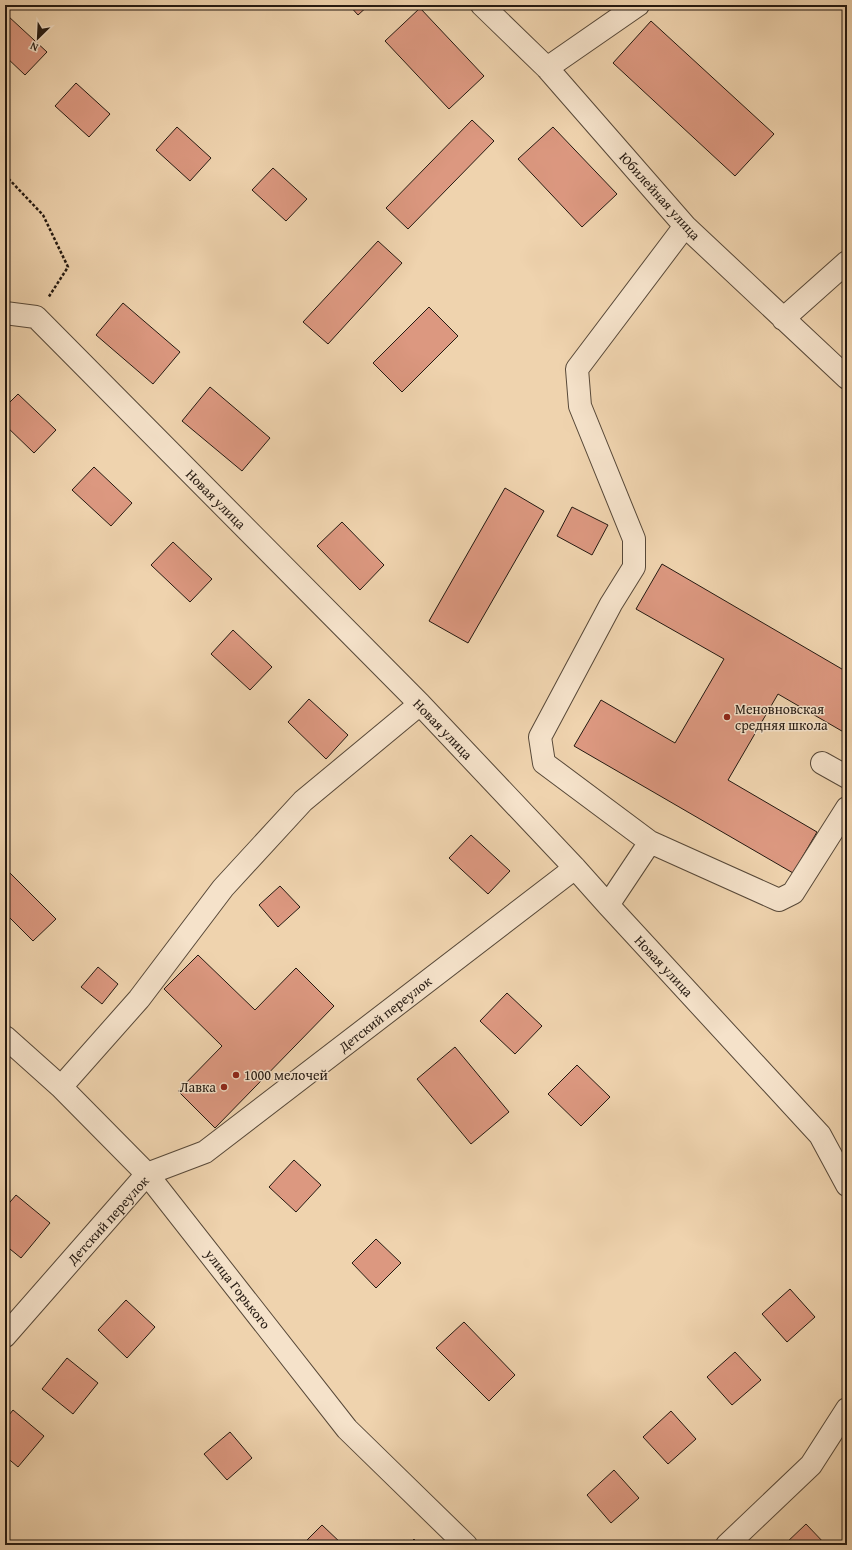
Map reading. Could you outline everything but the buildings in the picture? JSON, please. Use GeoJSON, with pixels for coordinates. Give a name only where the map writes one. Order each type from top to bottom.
{"type":"FeatureCollection","features":[{"type":"Feature","properties":{"kind":"lane","name":"Юбилейная улица"},"geometry":{"type":"LineString","coordinates":[[482,5],[547,68],[685,226],[847,378]]}},
{"type":"Feature","properties":{"kind":"lane"},"geometry":{"type":"LineString","coordinates":[[547,68],[638,5]]}},
{"type":"Feature","properties":{"kind":"lane"},"geometry":{"type":"LineString","coordinates":[[685,226],[578,369],[580,406],[634,540],[634,568],[611,604],[540,737],[544,763],[650,842],[779,900],[792,893],[847,808]]}},
{"type":"Feature","properties":{"kind":"lane"},"geometry":{"type":"LineString","coordinates":[[783,319],[847,262]]}},
{"type":"Feature","properties":{"kind":"lane"},"geometry":{"type":"LineString","coordinates":[[7,317],[36,317]]}},
{"type":"Feature","properties":{"kind":"lane","name":"Новая улица"},"geometry":{"type":"LineString","coordinates":[[36,317],[420,704],[575,868],[608,906],[820,1135],[847,1185]]}},
{"type":"Feature","properties":{"kind":"lane"},"geometry":{"type":"LineString","coordinates":[[61,1087],[139,999],[223,888],[303,801],[420,704]]}},
{"type":"Feature","properties":{"kind":"lane"},"geometry":{"type":"LineString","coordinates":[[822,763],[847,777]]}},
{"type":"Feature","properties":{"kind":"lane"},"geometry":{"type":"LineString","coordinates":[[608,906],[650,842]]}},
{"type":"Feature","properties":{"kind":"lane","name":"Детский переулок"},"geometry":{"type":"LineString","coordinates":[[5,1336],[147,1174],[205,1152],[575,868]]}},
{"type":"Feature","properties":{"kind":"lane","name":"улица Горького"},"geometry":{"type":"LineString","coordinates":[[5,1037],[61,1087],[147,1174],[347,1429],[466,1545]]}},
{"type":"Feature","properties":{"kind":"lane"},"geometry":{"type":"LineString","coordinates":[[727,1545],[811,1465],[847,1409]]}},
{"type":"Feature","properties":{"kind":"path"},"geometry":{"type":"LineString","coordinates":[[5,174],[43,215],[68,268],[36,317]]}},
{"type":"Feature","properties":{"kind":"place","name":"Меновновская средняя школа"},"geometry":{"type":"Point","coordinates":[727,717]}},
{"type":"Feature","properties":{"kind":"place","name":"1000 мелочей"},"geometry":{"type":"Point","coordinates":[236,1075]}},
{"type":"Feature","properties":{"kind":"place","name":"Лавка"},"geometry":{"type":"Point","coordinates":[224,1087]}}]}
